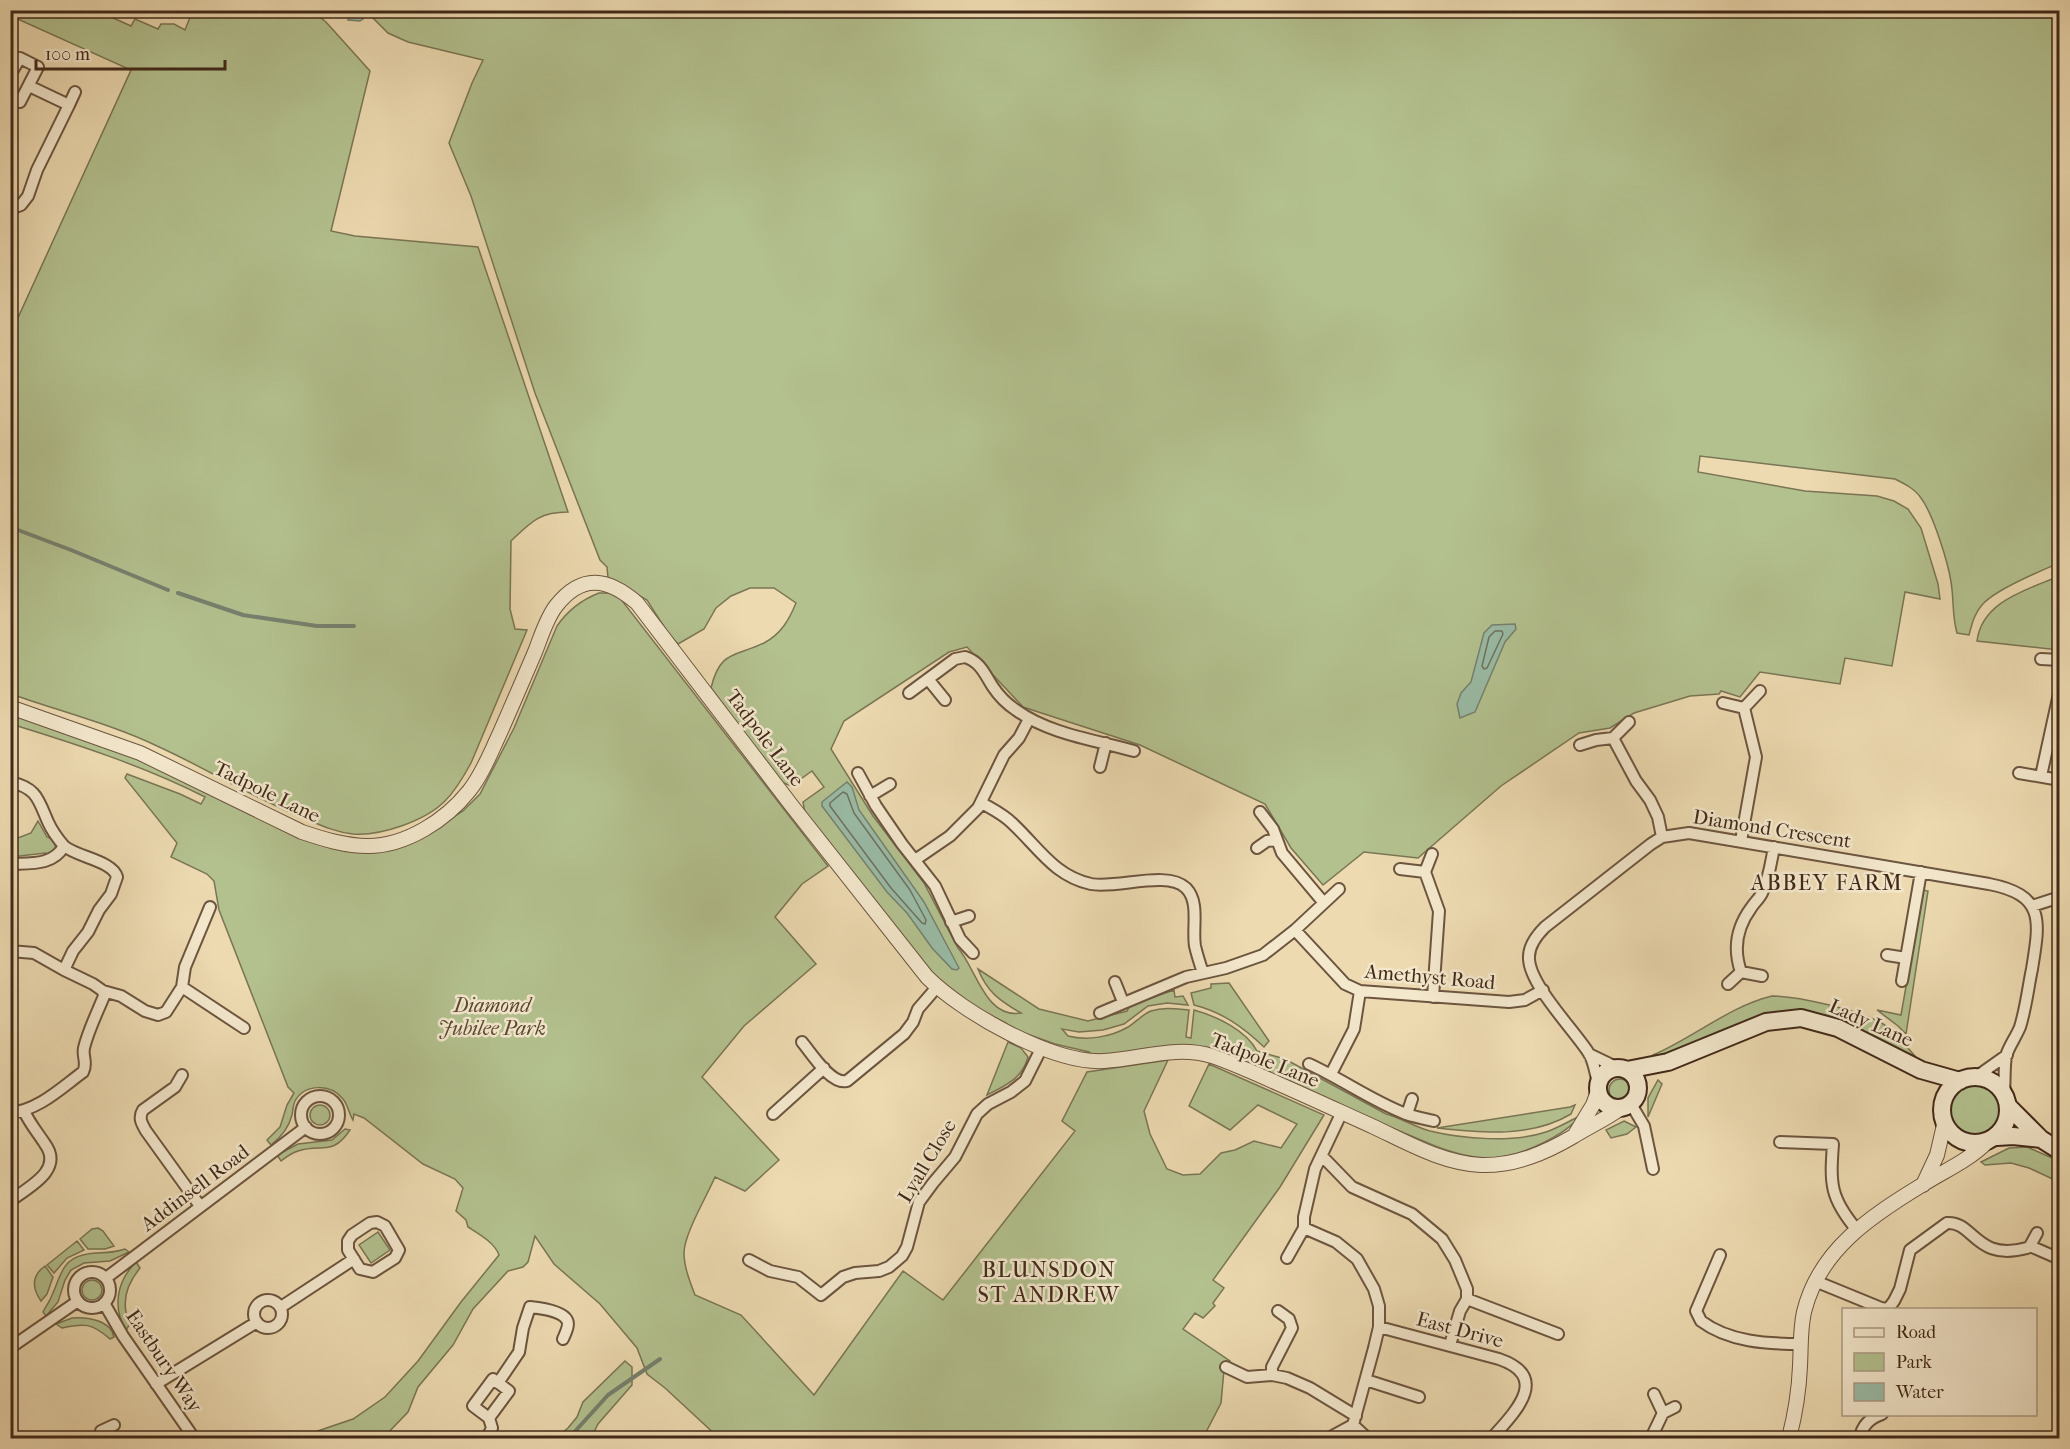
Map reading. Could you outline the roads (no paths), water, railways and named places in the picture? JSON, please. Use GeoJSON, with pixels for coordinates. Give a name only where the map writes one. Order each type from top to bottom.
{"type":"FeatureCollection","features":[{"type":"Feature","properties":{"kind":"main road","name":"Lady Lane"},"geometry":{"type":"LineString","coordinates":[[1622,1069],[1668,1062],[1766,1022],[1801,1018],[1826,1023],[1845,1031],[1921,1070],[1991,1081],[2041,1139],[2060,1151]]}},
{"type":"Feature","properties":{"kind":"main road","name":"Lady Lane"},"geometry":{"type":"LineString","coordinates":[[1630,1101],[1668,1062]]}},
{"type":"Feature","properties":{"kind":"main road"},"geometry":{"type":"LineString","coordinates":[[1622,1069],[1636,1081],[1630,1101],[1606,1105],[1598,1087],[1606,1072],[1622,1069]]}},
{"type":"Feature","properties":{"kind":"main road","name":"Lady Lane"},"geometry":{"type":"LineString","coordinates":[[1921,1070],[1942,1105],[1944,1125],[1951,1134],[1965,1142],[2013,1136],[2041,1139]]}},
{"type":"Feature","properties":{"kind":"main road"},"geometry":{"type":"LineString","coordinates":[[1942,1105],[1948,1090],[1968,1079]]}},
{"type":"Feature","properties":{"kind":"main road"},"geometry":{"type":"LineString","coordinates":[[1992,1140],[2005,1127],[2007,1100]]}},
{"type":"Feature","properties":{"kind":"street"},"geometry":{"type":"LineString","coordinates":[[10,75],[20,58],[38,67],[20,102],[10,97]]}},
{"type":"Feature","properties":{"kind":"street"},"geometry":{"type":"LineString","coordinates":[[29,86],[69,105]]}},
{"type":"Feature","properties":{"kind":"street"},"geometry":{"type":"LineString","coordinates":[[10,209],[21,205],[28,196],[37,171],[75,92]]}},
{"type":"Feature","properties":{"kind":"street","name":"Tadpole Lane"},"geometry":{"type":"LineString","coordinates":[[10,707],[140,753],[302,832],[324,840],[368,846],[390,843],[443,817],[470,790],[492,750],[556,606],[580,586],[594,582],[609,584],[637,603],[903,948],[947,996],[992,1023],[1042,1047],[1086,1060],[1103,1061],[1178,1051],[1210,1055],[1437,1156],[1465,1163],[1502,1164],[1521,1161],[1600,1123],[1630,1101]]}},
{"type":"Feature","properties":{"kind":"street"},"geometry":{"type":"LineString","coordinates":[[909,693],[955,659],[971,658],[980,666],[993,687],[1008,704],[1029,719],[1066,733],[1134,751]]}},
{"type":"Feature","properties":{"kind":"street"},"geometry":{"type":"LineString","coordinates":[[2041,659],[2060,660]]}},
{"type":"Feature","properties":{"kind":"street"},"geometry":{"type":"LineString","coordinates":[[928,679],[945,700]]}},
{"type":"Feature","properties":{"kind":"street"},"geometry":{"type":"LineString","coordinates":[[2041,776],[2060,689]]}},
{"type":"Feature","properties":{"kind":"street"},"geometry":{"type":"LineString","coordinates":[[1744,708],[1760,691]]}},
{"type":"Feature","properties":{"kind":"street"},"geometry":{"type":"LineString","coordinates":[[1723,703],[1744,708]]}},
{"type":"Feature","properties":{"kind":"street"},"geometry":{"type":"LineString","coordinates":[[1741,841],[1756,757],[1744,708]]}},
{"type":"Feature","properties":{"kind":"street"},"geometry":{"type":"LineString","coordinates":[[915,860],[955,832],[982,803],[1004,755],[1019,738],[1029,719]]}},
{"type":"Feature","properties":{"kind":"street"},"geometry":{"type":"LineString","coordinates":[[1580,745],[1613,738],[1629,722]]}},
{"type":"Feature","properties":{"kind":"street"},"geometry":{"type":"LineString","coordinates":[[1613,738],[1636,781],[1650,800],[1658,817],[1662,837]]}},
{"type":"Feature","properties":{"kind":"street"},"geometry":{"type":"LineString","coordinates":[[1100,767],[1106,743]]}},
{"type":"Feature","properties":{"kind":"street"},"geometry":{"type":"LineString","coordinates":[[858,772],[870,796],[902,844],[935,886],[960,939],[973,953]]}},
{"type":"Feature","properties":{"kind":"street"},"geometry":{"type":"LineString","coordinates":[[2019,773],[2060,780]]}},
{"type":"Feature","properties":{"kind":"street"},"geometry":{"type":"LineString","coordinates":[[10,782],[24,786],[36,796],[49,824],[64,846],[108,866],[117,877],[111,894],[99,910],[88,932],[73,951],[64,970]]}},
{"type":"Feature","properties":{"kind":"street"},"geometry":{"type":"LineString","coordinates":[[870,796],[890,784]]}},
{"type":"Feature","properties":{"kind":"street"},"geometry":{"type":"LineString","coordinates":[[982,803],[1010,821],[1058,870],[1077,879],[1101,885],[1167,880],[1185,887],[1194,907],[1196,947],[1203,973]]}},
{"type":"Feature","properties":{"kind":"street"},"geometry":{"type":"LineString","coordinates":[[1260,812],[1273,829],[1282,853],[1324,903]]}},
{"type":"Feature","properties":{"kind":"street","name":"Diamond Crescent"},"geometry":{"type":"LineString","coordinates":[[1598,1087],[1590,1054],[1543,990],[1528,958],[1535,938],[1554,920],[1662,837],[1689,833],[1922,872],[2012,890],[2032,906]]}},
{"type":"Feature","properties":{"kind":"street"},"geometry":{"type":"LineString","coordinates":[[1257,848],[1267,841],[1276,840]]}},
{"type":"Feature","properties":{"kind":"street"},"geometry":{"type":"LineString","coordinates":[[10,864],[43,862],[57,856],[64,846]]}},
{"type":"Feature","properties":{"kind":"street"},"geometry":{"type":"LineString","coordinates":[[1742,972],[1736,949],[1739,932],[1745,917],[1766,885],[1774,847]]}},
{"type":"Feature","properties":{"kind":"street"},"geometry":{"type":"LineString","coordinates":[[1432,854],[1425,872],[1439,911],[1433,997]]}},
{"type":"Feature","properties":{"kind":"street"},"geometry":{"type":"LineString","coordinates":[[1400,869],[1425,872]]}},
{"type":"Feature","properties":{"kind":"street"},"geometry":{"type":"LineString","coordinates":[[1902,981],[1922,872]]}},
{"type":"Feature","properties":{"kind":"street"},"geometry":{"type":"LineString","coordinates":[[1100,1013],[1163,985],[1253,960],[1263,955],[1295,930],[1339,889]]}},
{"type":"Feature","properties":{"kind":"street"},"geometry":{"type":"LineString","coordinates":[[2007,1100],[2007,1055],[2019,1029],[2032,966],[2037,927],[2036,912],[2032,906],[2060,897]]}},
{"type":"Feature","properties":{"kind":"street"},"geometry":{"type":"LineString","coordinates":[[10,951],[33,953],[104,991],[121,996],[145,1011],[158,1015],[166,1012],[182,987],[185,967],[210,907]]}},
{"type":"Feature","properties":{"kind":"street"},"geometry":{"type":"LineString","coordinates":[[951,922],[969,916]]}},
{"type":"Feature","properties":{"kind":"street","name":"Amethyst Road"},"geometry":{"type":"LineString","coordinates":[[1295,930],[1345,984],[1360,991],[1509,1002],[1525,1000],[1543,990]]}},
{"type":"Feature","properties":{"kind":"street"},"geometry":{"type":"LineString","coordinates":[[1887,955],[1906,958]]}},
{"type":"Feature","properties":{"kind":"street"},"geometry":{"type":"LineString","coordinates":[[1742,972],[1762,976]]}},
{"type":"Feature","properties":{"kind":"street"},"geometry":{"type":"LineString","coordinates":[[1728,984],[1742,972]]}},
{"type":"Feature","properties":{"kind":"street"},"geometry":{"type":"LineString","coordinates":[[1114,982],[1123,1002]]}},
{"type":"Feature","properties":{"kind":"street"},"geometry":{"type":"LineString","coordinates":[[182,987],[244,1028]]}},
{"type":"Feature","properties":{"kind":"street"},"geometry":{"type":"LineString","coordinates":[[802,1042],[833,1078],[842,1082],[854,1076],[904,1034],[913,1022],[918,1009],[938,987]]}},
{"type":"Feature","properties":{"kind":"street"},"geometry":{"type":"LineString","coordinates":[[10,1113],[24,1111],[42,1102],[83,1072],[86,1063],[83,1052],[104,991]]}},
{"type":"Feature","properties":{"kind":"street"},"geometry":{"type":"LineString","coordinates":[[1331,1074],[1354,1029],[1360,991]]}},
{"type":"Feature","properties":{"kind":"street","name":"Lyall Close"},"geometry":{"type":"LineString","coordinates":[[749,1260],[770,1270],[798,1277],[821,1295],[843,1277],[855,1273],[879,1271],[893,1264],[905,1251],[916,1209],[923,1196],[951,1163],[977,1114],[983,1107],[1011,1092],[1025,1081],[1042,1047]]}},
{"type":"Feature","properties":{"kind":"street","name":"Diamond Crescent"},"geometry":{"type":"LineString","coordinates":[[1590,1054],[1622,1069]]}},
{"type":"Feature","properties":{"kind":"street"},"geometry":{"type":"LineString","coordinates":[[1968,1079],[2007,1055]]}},
{"type":"Feature","properties":{"kind":"street"},"geometry":{"type":"LineString","coordinates":[[1309,1064],[1381,1103],[1407,1114],[1434,1121]]}},
{"type":"Feature","properties":{"kind":"street"},"geometry":{"type":"LineString","coordinates":[[773,1114],[824,1068]]}},
{"type":"Feature","properties":{"kind":"street"},"geometry":{"type":"LineString","coordinates":[[182,1076],[175,1087],[144,1110],[141,1120],[146,1131],[200,1206]]}},
{"type":"Feature","properties":{"kind":"street"},"geometry":{"type":"LineString","coordinates":[[1575,1135],[1593,1105],[1598,1087]]}},
{"type":"Feature","properties":{"kind":"street"},"geometry":{"type":"LineString","coordinates":[[1407,1114],[1412,1099]]}},
{"type":"Feature","properties":{"kind":"street"},"geometry":{"type":"LineString","coordinates":[[1630,1101],[1644,1126],[1653,1169]]}},
{"type":"Feature","properties":{"kind":"street"},"geometry":{"type":"LineString","coordinates":[[10,1201],[44,1176],[52,1160],[47,1146],[28,1121],[24,1111]]}},
{"type":"Feature","properties":{"kind":"street"},"geometry":{"type":"LineString","coordinates":[[1287,1258],[1304,1228],[1312,1177],[1342,1112]]}},
{"type":"Feature","properties":{"kind":"street"},"geometry":{"type":"LineString","coordinates":[[1923,1185],[1937,1155],[1944,1125]]}},
{"type":"Feature","properties":{"kind":"street","name":"Addinsell Road"},"geometry":{"type":"LineString","coordinates":[[106,1278],[306,1127]]}},
{"type":"Feature","properties":{"kind":"street"},"geometry":{"type":"LineString","coordinates":[[1789,1438],[1798,1390],[1804,1312],[1815,1281],[1835,1250],[1857,1230],[1992,1140]]}},
{"type":"Feature","properties":{"kind":"street"},"geometry":{"type":"LineString","coordinates":[[1780,1142],[1833,1144],[1844,1141]]}},
{"type":"Feature","properties":{"kind":"street"},"geometry":{"type":"LineString","coordinates":[[1833,1144],[1831,1172],[1836,1200],[1857,1230]]}},
{"type":"Feature","properties":{"kind":"street"},"geometry":{"type":"LineString","coordinates":[[1322,1156],[1352,1187],[1412,1214],[1442,1239],[1465,1280],[1467,1289],[1467,1299],[1460,1311],[1450,1345]]}},
{"type":"Feature","properties":{"kind":"street"},"geometry":{"type":"LineString","coordinates":[[372,1222],[385,1226],[399,1247],[395,1258],[373,1272],[360,1269],[354,1259],[348,1250],[348,1241],[352,1235],[372,1222]]}},
{"type":"Feature","properties":{"kind":"street"},"geometry":{"type":"LineString","coordinates":[[1889,1308],[1900,1289],[1910,1250],[1947,1223],[1960,1226],[1985,1247],[1993,1250],[2009,1252],[2030,1246],[2053,1256]]}},
{"type":"Feature","properties":{"kind":"street"},"geometry":{"type":"LineString","coordinates":[[1304,1228],[1336,1242],[1357,1259],[1374,1289],[1379,1306],[1379,1327],[1354,1420],[1329,1438]]}},
{"type":"Feature","properties":{"kind":"street"},"geometry":{"type":"LineString","coordinates":[[2030,1246],[2037,1233]]}},
{"type":"Feature","properties":{"kind":"street"},"geometry":{"type":"LineString","coordinates":[[1720,1255],[1696,1311],[1698,1318],[1704,1324],[1744,1340],[1768,1344],[1801,1344]]}},
{"type":"Feature","properties":{"kind":"street"},"geometry":{"type":"LineString","coordinates":[[281,1307],[354,1259]]}},
{"type":"Feature","properties":{"kind":"street"},"geometry":{"type":"LineString","coordinates":[[10,1348],[78,1301],[74,1291],[81,1276],[91,1272],[106,1278]]}},
{"type":"Feature","properties":{"kind":"street","name":"Eastbury Way"},"geometry":{"type":"LineString","coordinates":[[78,1301],[82,1305],[94,1308],[104,1303],[110,1294],[106,1278]]}},
{"type":"Feature","properties":{"kind":"street"},"geometry":{"type":"LineString","coordinates":[[1815,1281],[1881,1308]]}},
{"type":"Feature","properties":{"kind":"street"},"geometry":{"type":"LineString","coordinates":[[1467,1299],[1558,1334]]}},
{"type":"Feature","properties":{"kind":"street"},"geometry":{"type":"LineString","coordinates":[[262,1301],[273,1301],[281,1307],[282,1314],[277,1325],[267,1328],[257,1322],[254,1313],[262,1301]]}},
{"type":"Feature","properties":{"kind":"street","name":"Eastbury Way"},"geometry":{"type":"LineString","coordinates":[[104,1303],[188,1436]]}},
{"type":"Feature","properties":{"kind":"street"},"geometry":{"type":"LineString","coordinates":[[498,1383],[519,1352],[522,1328],[530,1307],[557,1313],[567,1319],[568,1324],[563,1339]]}},
{"type":"Feature","properties":{"kind":"street"},"geometry":{"type":"LineString","coordinates":[[1272,1375],[1272,1366],[1293,1328],[1289,1319],[1278,1311]]}},
{"type":"Feature","properties":{"kind":"street"},"geometry":{"type":"LineString","coordinates":[[156,1384],[257,1322]]}},
{"type":"Feature","properties":{"kind":"street","name":"East Drive"},"geometry":{"type":"LineString","coordinates":[[1379,1327],[1450,1345],[1517,1366],[1526,1380],[1525,1392],[1504,1425],[1492,1438]]}},
{"type":"Feature","properties":{"kind":"street"},"geometry":{"type":"LineString","coordinates":[[1226,1367],[1247,1377],[1272,1375],[1287,1378],[1310,1388],[1354,1420],[1367,1438]]}},
{"type":"Feature","properties":{"kind":"street"},"geometry":{"type":"LineString","coordinates":[[487,1438],[492,1428],[489,1418],[473,1406],[493,1379],[509,1391],[489,1418]]}},
{"type":"Feature","properties":{"kind":"street"},"geometry":{"type":"LineString","coordinates":[[1366,1380],[1419,1397]]}},
{"type":"Feature","properties":{"kind":"street"},"geometry":{"type":"LineString","coordinates":[[1654,1394],[1663,1413]]}},
{"type":"Feature","properties":{"kind":"street"},"geometry":{"type":"LineString","coordinates":[[1651,1438],[1663,1413],[1675,1407]]}},
{"type":"Feature","properties":{"kind":"street"},"geometry":{"type":"LineString","coordinates":[[1860,1438],[1867,1422],[1878,1416]]}},
{"type":"Feature","properties":{"kind":"street"},"geometry":{"type":"LineString","coordinates":[[105,1438],[102,1431],[114,1425]]}},
{"type":"Feature","properties":{"kind":"water"},"geometry":{"type":"Polygon","coordinates":[[[349,10],[361,11],[363,19],[348,20],[349,10]]]}},
{"type":"Feature","properties":{"kind":"water"},"geometry":{"type":"Polygon","coordinates":[[[1515,624],[1516,629],[1505,642],[1475,712],[1460,718],[1457,704],[1461,693],[1471,682],[1484,633],[1492,625],[1515,624]]]}},
{"type":"Feature","properties":{"kind":"water"},"geometry":{"type":"Polygon","coordinates":[[[847,782],[852,787],[859,810],[924,902],[959,968],[957,970],[952,969],[932,948],[822,806],[822,802],[847,782]]]}},
{"type":"Feature","properties":{"kind":"waterway"},"geometry":{"type":"LineString","coordinates":[[10,527],[168,590]]}},
{"type":"Feature","properties":{"kind":"waterway"},"geometry":{"type":"LineString","coordinates":[[178,593],[243,615],[317,626],[354,626]]}},
{"type":"Feature","properties":{"kind":"waterway"},"geometry":{"type":"LineString","coordinates":[[569,1438],[608,1395],[660,1359]]}},
{"type":"Feature","properties":{"kind":"district","name":"ABBEY FARM"},"geometry":{"type":"Point","coordinates":[1827,883]}},
{"type":"Feature","properties":{"kind":"district","name":"BLUNSDON ST ANDREW"},"geometry":{"type":"Point","coordinates":[1049,1282]}},
{"type":"Feature","properties":{"kind":"park label","name":"Diamond Jubilee Park"},"geometry":{"type":"Point","coordinates":[492,1016]}}]}
